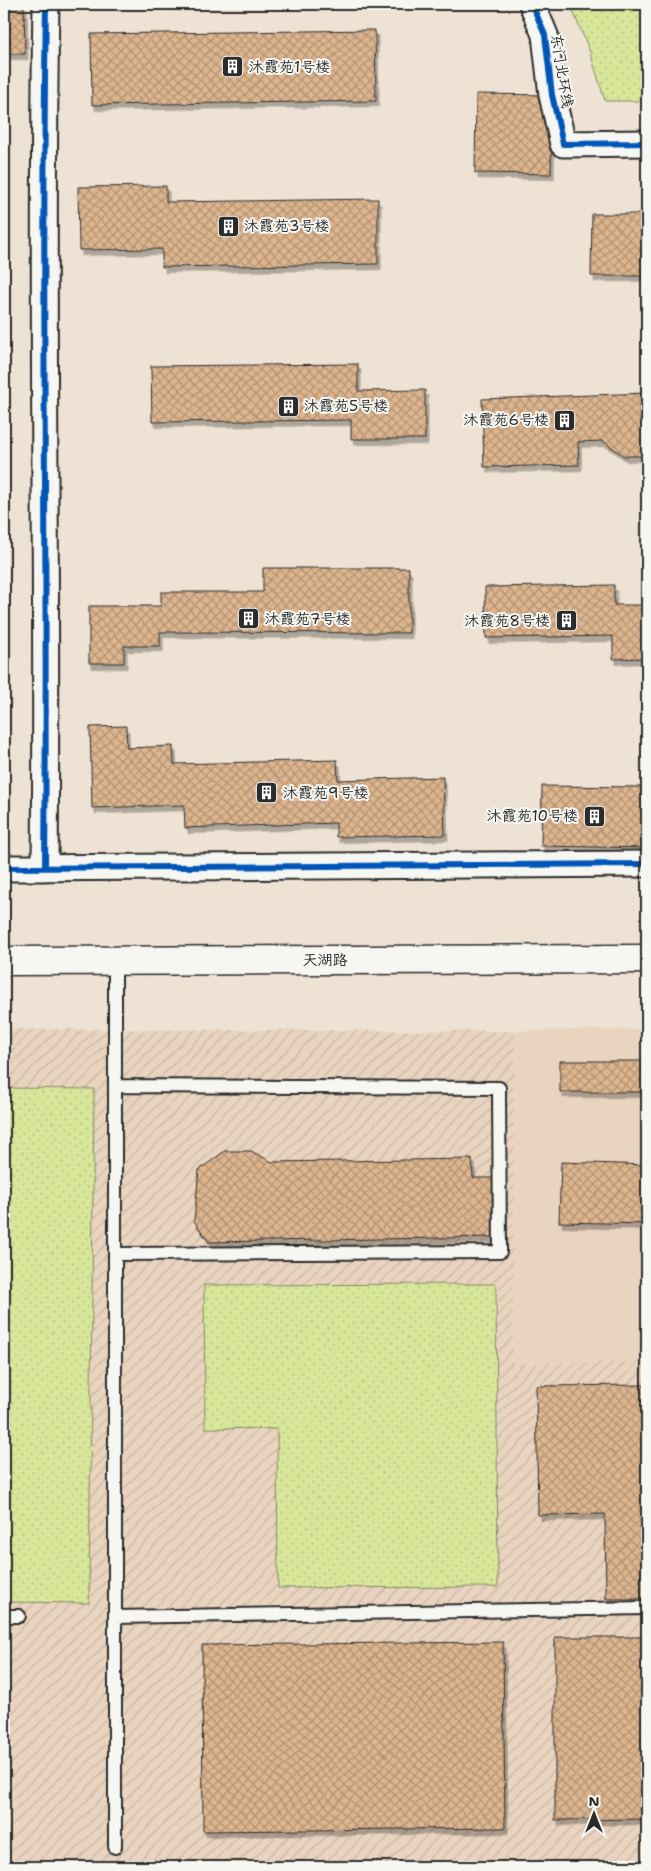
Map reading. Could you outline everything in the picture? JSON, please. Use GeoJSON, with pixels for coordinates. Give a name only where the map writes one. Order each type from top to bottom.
{"type":"FeatureCollection","features":[{"type":"Feature","properties":{"kind":"street"},"geometry":{"type":"LineString","coordinates":[[45,868],[47,684],[44,122],[46,4]]}},
{"type":"Feature","properties":{"kind":"street","name":"东门北环线"},"geometry":{"type":"LineString","coordinates":[[532,4],[545,34],[552,95],[564,144],[647,143]]}},
{"type":"Feature","properties":{"kind":"street"},"geometry":{"type":"LineString","coordinates":[[4,868],[647,864]]}},
{"type":"Feature","properties":{"kind":"street","name":"天湖路"},"geometry":{"type":"LineString","coordinates":[[4,960],[647,960]]}},
{"type":"Feature","properties":{"kind":"lane"},"geometry":{"type":"LineString","coordinates":[[115,960],[115,1847]]}},
{"type":"Feature","properties":{"kind":"lane"},"geometry":{"type":"LineString","coordinates":[[115,1086],[499,1088],[500,1233],[500,1252],[115,1254]]}},
{"type":"Feature","properties":{"kind":"lane"},"geometry":{"type":"LineString","coordinates":[[115,1617],[647,1608]]}},
{"type":"Feature","properties":{"kind":"lane"},"geometry":{"type":"LineString","coordinates":[[4,1616],[19,1616]]}},
{"type":"Feature","properties":{"kind":"shaded area"},"geometry":{"type":"Polygon","coordinates":[[[4,1029],[515,1031],[513,1363],[647,1362],[647,1867],[4,1867],[4,1029]]]}},
{"type":"Feature","properties":{"kind":"shaded area"},"geometry":{"type":"Polygon","coordinates":[[[647,1029],[647,1362],[513,1363],[515,1031],[647,1029]]]}},
{"type":"Feature","properties":{"kind":"green space"},"geometry":{"type":"Polygon","coordinates":[[[570,4],[647,4],[647,101],[605,101],[590,52],[570,4]]]}},
{"type":"Feature","properties":{"kind":"green space"},"geometry":{"type":"Polygon","coordinates":[[[4,1088],[94,1089],[89,1603],[4,1602],[4,1088]]]}},
{"type":"Feature","properties":{"kind":"green space"},"geometry":{"type":"Polygon","coordinates":[[[496,1284],[498,1587],[278,1588],[277,1429],[205,1428],[204,1285],[496,1284]]]}},
{"type":"Feature","properties":{"kind":"building"},"geometry":{"type":"Polygon","coordinates":[[[4,4],[24,4],[25,54],[4,54],[4,4]]]}},
{"type":"Feature","properties":{"kind":"building","name":"沐霞苑1号楼"},"geometry":{"type":"Polygon","coordinates":[[[375,30],[376,101],[92,105],[91,34],[375,30]]]}},
{"type":"Feature","properties":{"kind":"building"},"geometry":{"type":"Polygon","coordinates":[[[476,94],[552,95],[551,174],[475,173],[476,94]]]}},
{"type":"Feature","properties":{"kind":"building","name":"沐霞苑3号楼"},"geometry":{"type":"Polygon","coordinates":[[[166,186],[166,202],[378,199],[378,264],[162,267],[162,249],[79,250],[78,187],[166,186]]]}},
{"type":"Feature","properties":{"kind":"building"},"geometry":{"type":"Polygon","coordinates":[[[592,214],[647,214],[647,276],[591,276],[592,214]]]}},
{"type":"Feature","properties":{"kind":"building","name":"沐霞苑5号楼"},"geometry":{"type":"Polygon","coordinates":[[[358,364],[358,391],[425,390],[425,439],[351,439],[351,420],[152,422],[151,366],[358,364]]]}},
{"type":"Feature","properties":{"kind":"building","name":"沐霞苑6号楼"},"geometry":{"type":"Polygon","coordinates":[[[647,393],[647,456],[624,456],[603,441],[578,442],[579,465],[484,467],[482,399],[647,393]]]}},
{"type":"Feature","properties":{"kind":"building","name":"沐霞苑7号楼"},"geometry":{"type":"Polygon","coordinates":[[[263,568],[409,568],[409,633],[160,632],[160,646],[124,646],[124,663],[89,663],[89,606],[161,606],[161,592],[263,592],[263,568]]]}},
{"type":"Feature","properties":{"kind":"building"},"geometry":{"type":"Polygon","coordinates":[[[4,581],[5,762],[4,765],[4,581]]]}},
{"type":"Feature","properties":{"kind":"building","name":"沐霞苑8号楼"},"geometry":{"type":"Polygon","coordinates":[[[614,585],[614,605],[647,605],[647,658],[613,659],[613,636],[486,638],[485,587],[614,585]]]}},
{"type":"Feature","properties":{"kind":"building","name":"沐霞苑9号楼"},"geometry":{"type":"Polygon","coordinates":[[[126,726],[127,748],[173,746],[174,764],[337,760],[338,780],[443,777],[445,835],[336,837],[336,823],[185,828],[184,805],[92,808],[90,727],[126,726]]]}},
{"type":"Feature","properties":{"kind":"building","name":"沐霞苑10号楼"},"geometry":{"type":"Polygon","coordinates":[[[542,786],[647,787],[647,848],[541,846],[542,786]]]}},
{"type":"Feature","properties":{"kind":"building"},"geometry":{"type":"Polygon","coordinates":[[[560,1061],[647,1061],[647,1092],[560,1092],[560,1061]]]}},
{"type":"Feature","properties":{"kind":"building"},"geometry":{"type":"Polygon","coordinates":[[[225,1151],[251,1151],[272,1162],[472,1159],[473,1178],[494,1178],[495,1237],[209,1242],[194,1221],[199,1170],[225,1151]]]}},
{"type":"Feature","properties":{"kind":"building"},"geometry":{"type":"Polygon","coordinates":[[[561,1162],[647,1165],[647,1224],[559,1222],[561,1162]]]}},
{"type":"Feature","properties":{"kind":"building"},"geometry":{"type":"Polygon","coordinates":[[[647,1385],[647,1599],[606,1599],[605,1514],[538,1515],[536,1386],[647,1385]]]}},
{"type":"Feature","properties":{"kind":"building"},"geometry":{"type":"Polygon","coordinates":[[[555,1637],[647,1637],[647,1819],[555,1820],[555,1637]]]}},
{"type":"Feature","properties":{"kind":"building"},"geometry":{"type":"Polygon","coordinates":[[[503,1642],[505,1828],[203,1831],[202,1645],[503,1642]]]}},
{"type":"Feature","properties":{"kind":"cycle path"},"geometry":{"type":"LineString","coordinates":[[45,868],[44,220],[46,4]]}},
{"type":"Feature","properties":{"kind":"cycle path"},"geometry":{"type":"LineString","coordinates":[[532,4],[545,35],[552,95],[563,144],[647,143]]}},
{"type":"Feature","properties":{"kind":"cycle path"},"geometry":{"type":"LineString","coordinates":[[4,868],[647,864]]}},
{"type":"Feature","properties":{"kind":"place","name":"沐霞苑1号楼"},"geometry":{"type":"Point","coordinates":[233,67]}},
{"type":"Feature","properties":{"kind":"place","name":"沐霞苑3号楼"},"geometry":{"type":"Point","coordinates":[228,226]}},
{"type":"Feature","properties":{"kind":"place","name":"沐霞苑5号楼"},"geometry":{"type":"Point","coordinates":[288,406]}},
{"type":"Feature","properties":{"kind":"place","name":"沐霞苑6号楼"},"geometry":{"type":"Point","coordinates":[565,420]}},
{"type":"Feature","properties":{"kind":"place","name":"沐霞苑7号楼"},"geometry":{"type":"Point","coordinates":[249,619]}},
{"type":"Feature","properties":{"kind":"place","name":"沐霞苑8号楼"},"geometry":{"type":"Point","coordinates":[566,621]}},
{"type":"Feature","properties":{"kind":"place","name":"沐霞苑9号楼"},"geometry":{"type":"Point","coordinates":[267,793]}},
{"type":"Feature","properties":{"kind":"place","name":"沐霞苑10号楼"},"geometry":{"type":"Point","coordinates":[594,816]}}]}
